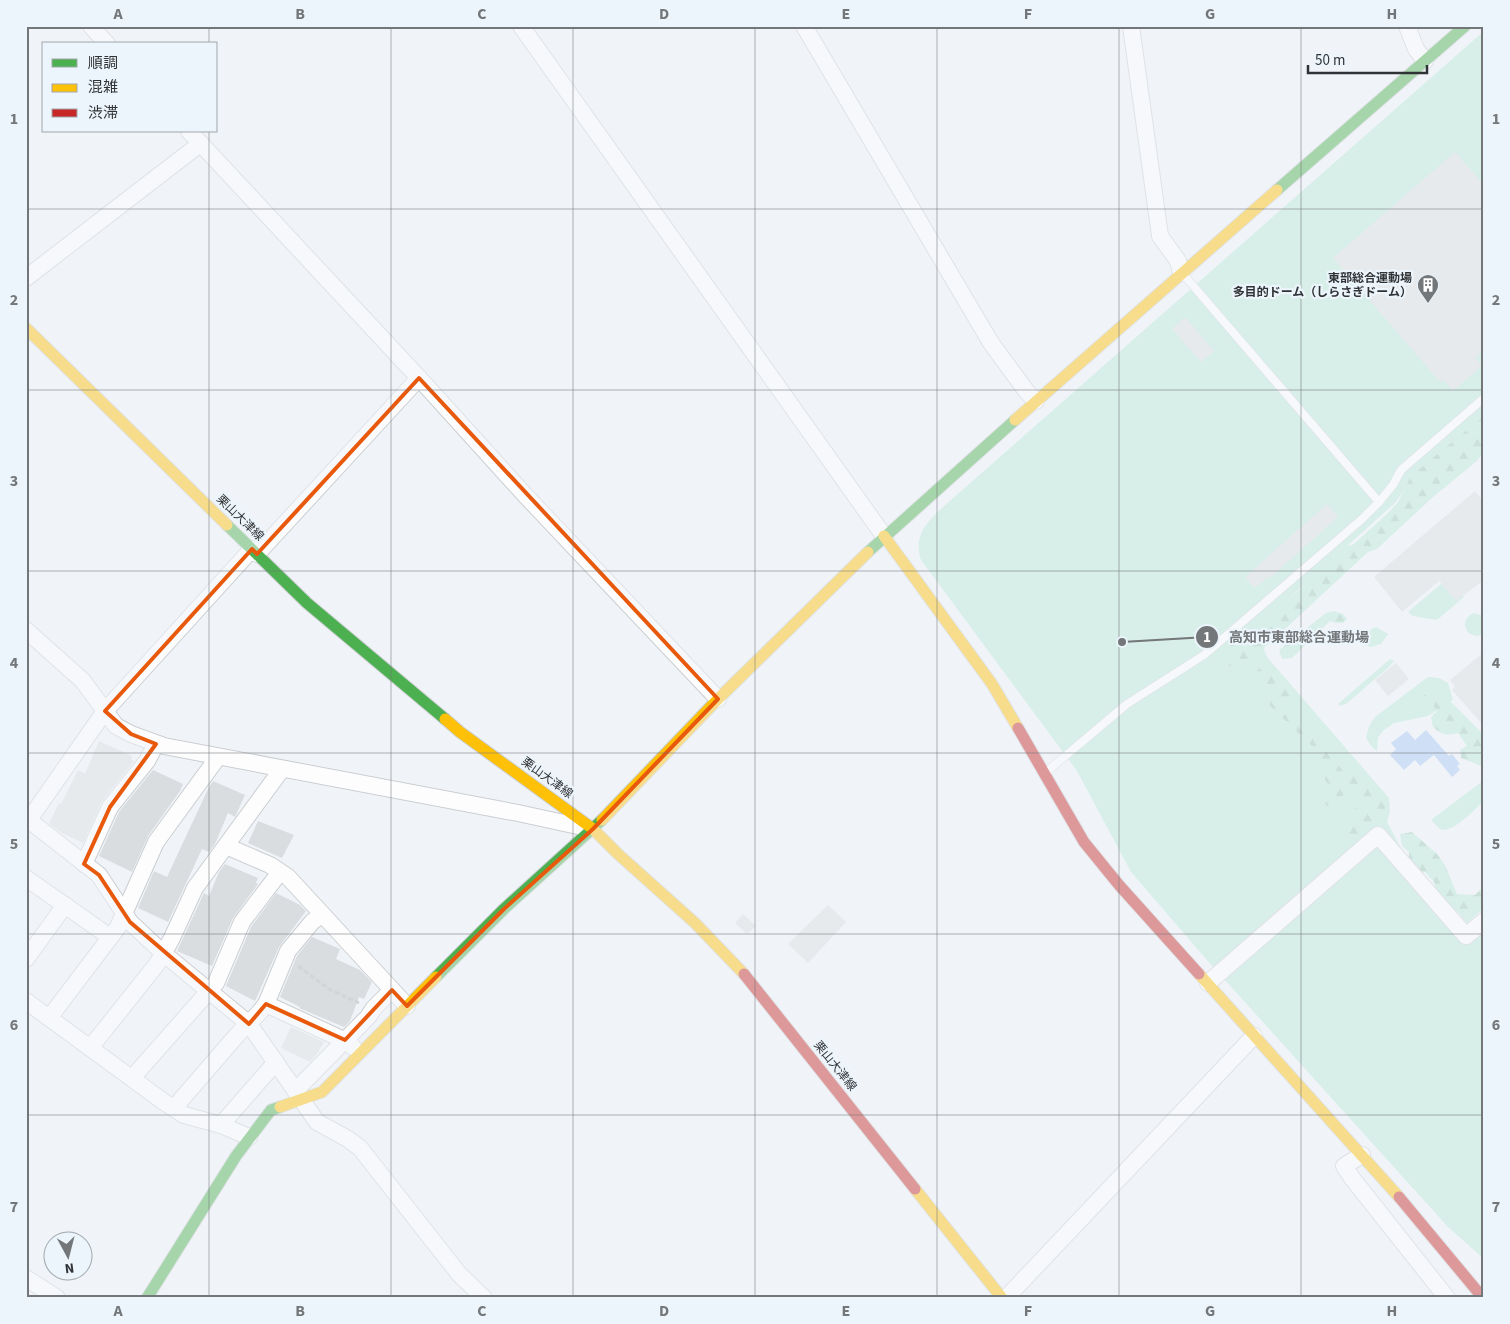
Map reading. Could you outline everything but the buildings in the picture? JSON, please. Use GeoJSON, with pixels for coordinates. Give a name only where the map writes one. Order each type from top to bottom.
{"type":"FeatureCollection","features":[{"type":"Feature","properties":{"kind":"street"},"geometry":{"type":"LineString","coordinates":[[91,26],[105,42]]}},
{"type":"Feature","properties":{"kind":"street"},"geometry":{"type":"LineString","coordinates":[[521,26],[884,536],[992,684],[1084,842],[1119,885],[1362,1155],[1483,1298]]}},
{"type":"Feature","properties":{"kind":"street"},"geometry":{"type":"LineString","coordinates":[[804,26],[991,344],[1036,401]]}},
{"type":"Feature","properties":{"kind":"street"},"geometry":{"type":"LineString","coordinates":[[1131,26],[1160,236],[1178,264]]}},
{"type":"Feature","properties":{"kind":"street"},"geometry":{"type":"LineString","coordinates":[[1407,26],[1416,49],[1425,61]]}},
{"type":"Feature","properties":{"kind":"street"},"geometry":{"type":"LineString","coordinates":[[147,1298],[236,1156],[271,1110],[299,1095],[322,1092],[504,910],[593,829],[718,699],[884,536],[1036,401],[1178,264],[1465,26]]}},
{"type":"Feature","properties":{"kind":"street"},"geometry":{"type":"LineString","coordinates":[[190,132],[419,378],[530,501],[718,699]]}},
{"type":"Feature","properties":{"kind":"street"},"geometry":{"type":"LineString","coordinates":[[26,278],[200,144]]}},
{"type":"Feature","properties":{"kind":"street","name":"栗山大津線"},"geometry":{"type":"LineString","coordinates":[[26,328],[307,603],[460,732],[593,829],[695,923],[747,977],[1002,1298]]}},
{"type":"Feature","properties":{"kind":"street"},"geometry":{"type":"LineString","coordinates":[[419,378],[254,551],[105,712],[27,821],[99,875],[130,922],[163,953],[249,1024],[299,1095],[310,1114],[317,1122],[348,1138],[360,1148],[460,1274],[484,1298]]}},
{"type":"Feature","properties":{"kind":"street"},"geometry":{"type":"LineString","coordinates":[[26,630],[83,681],[116,726],[156,744],[593,829]]}},
{"type":"Feature","properties":{"kind":"street"},"geometry":{"type":"LineString","coordinates":[[84,864],[110,807],[147,761],[156,744]]}},
{"type":"Feature","properties":{"kind":"street"},"geometry":{"type":"LineString","coordinates":[[49,1018],[118,928],[156,842],[218,757]]}},
{"type":"Feature","properties":{"kind":"street"},"geometry":{"type":"LineString","coordinates":[[90,1048],[157,964],[171,940],[195,888],[282,769]]}},
{"type":"Feature","properties":{"kind":"street"},"geometry":{"type":"LineString","coordinates":[[1208,983],[1378,835],[1466,936],[1484,921]]}},
{"type":"Feature","properties":{"kind":"street"},"geometry":{"type":"LineString","coordinates":[[226,846],[270,865],[288,878],[407,1006]]}},
{"type":"Feature","properties":{"kind":"street"},"geometry":{"type":"LineString","coordinates":[[132,1078],[216,983],[242,922],[280,872]]}},
{"type":"Feature","properties":{"kind":"street"},"geometry":{"type":"LineString","coordinates":[[26,878],[110,937]]}},
{"type":"Feature","properties":{"kind":"street"},"geometry":{"type":"LineString","coordinates":[[26,959],[65,905]]}},
{"type":"Feature","properties":{"kind":"street"},"geometry":{"type":"LineString","coordinates":[[174,1108],[266,1004],[288,951],[312,922],[322,914]]}},
{"type":"Feature","properties":{"kind":"street"},"geometry":{"type":"LineString","coordinates":[[299,1095],[345,1040],[392,990]]}},
{"type":"Feature","properties":{"kind":"street"},"geometry":{"type":"LineString","coordinates":[[26,1002],[184,1115],[221,1125],[249,1137]]}},
{"type":"Feature","properties":{"kind":"street"},"geometry":{"type":"LineString","coordinates":[[266,1004],[345,1040],[360,1053]]}},
{"type":"Feature","properties":{"kind":"street"},"geometry":{"type":"LineString","coordinates":[[1006,1298],[1254,1036]]}},
{"type":"Feature","properties":{"kind":"street"},"geometry":{"type":"LineString","coordinates":[[221,1125],[276,1062]]}},
{"type":"Feature","properties":{"kind":"street"},"geometry":{"type":"LineString","coordinates":[[1362,1155],[1344,1166],[1447,1298]]}},
{"type":"Feature","properties":{"kind":"street"},"geometry":{"type":"LineString","coordinates":[[26,1278],[57,1298]]}},
{"type":"Feature","properties":{"kind":"lane"},"geometry":{"type":"LineString","coordinates":[[1178,264],[1378,502]]}},
{"type":"Feature","properties":{"kind":"lane"},"geometry":{"type":"LineString","coordinates":[[1045,773],[1127,704],[1204,655],[1362,519],[1393,485],[1401,470],[1484,398]]}},
{"type":"Feature","properties":{"kind":"path"},"geometry":{"type":"LineString","coordinates":[[286,957],[329,989],[363,1005],[374,1008]]}},
{"type":"Feature","properties":{"kind":"highlighted area"},"geometry":{"type":"Polygon","coordinates":[[[419,378],[718,699],[593,829],[504,909],[407,1006],[392,990],[345,1040],[266,1004],[249,1024],[130,922],[99,875],[84,864],[110,807],[156,744],[131,734],[105,711],[252,549],[257,554],[419,378]]]}},
{"type":"Feature","properties":{"kind":"green space"},"geometry":{"type":"Polygon","coordinates":[[[1484,31],[1484,421],[1411,480],[1395,503],[1256,628],[1267,657],[1389,798],[1390,811],[1387,822],[1402,850],[1467,925],[1484,911],[1484,1259],[1448,1227],[1206,959],[1131,872],[1077,771],[921,560],[919,544],[923,530],[943,507],[1484,31]]]}},
{"type":"Feature","properties":{"kind":"green space"},"geometry":{"type":"Polygon","coordinates":[[[1484,416],[1484,453],[1477,461],[1433,497],[1377,549],[1368,552],[1269,644],[1236,667],[1229,666],[1219,654],[1302,588],[1306,581],[1340,549],[1354,544],[1398,502],[1411,476],[1484,416]]]}},
{"type":"Feature","properties":{"kind":"green space"},"geometry":{"type":"Polygon","coordinates":[[[1454,573],[1457,587],[1464,597],[1437,620],[1413,616],[1408,612],[1454,573]]]}},
{"type":"Feature","properties":{"kind":"green space"},"geometry":{"type":"Polygon","coordinates":[[[1334,611],[1343,614],[1347,619],[1343,623],[1330,621],[1292,658],[1282,659],[1279,650],[1326,613],[1334,611]]]}},
{"type":"Feature","properties":{"kind":"green space"},"geometry":{"type":"Polygon","coordinates":[[[1474,613],[1484,616],[1484,634],[1477,636],[1467,631],[1465,622],[1474,613]]]}},
{"type":"Feature","properties":{"kind":"green space"},"geometry":{"type":"Polygon","coordinates":[[[1376,627],[1388,634],[1381,644],[1371,647],[1361,644],[1365,633],[1376,627]]]}},
{"type":"Feature","properties":{"kind":"green space"},"geometry":{"type":"Polygon","coordinates":[[[1390,659],[1394,661],[1389,667],[1346,704],[1339,706],[1339,703],[1390,659]]]}},
{"type":"Feature","properties":{"kind":"green space"},"geometry":{"type":"Polygon","coordinates":[[[1266,666],[1270,667],[1292,694],[1287,700],[1288,706],[1296,712],[1299,709],[1306,713],[1306,719],[1301,722],[1333,757],[1344,773],[1358,775],[1367,780],[1386,803],[1381,820],[1373,832],[1364,840],[1359,842],[1351,841],[1346,835],[1346,823],[1349,815],[1364,802],[1356,790],[1347,790],[1334,806],[1327,806],[1323,801],[1330,791],[1330,786],[1320,774],[1314,757],[1314,748],[1266,702],[1270,699],[1270,693],[1258,682],[1257,671],[1266,666]]]}},
{"type":"Feature","properties":{"kind":"green space"},"geometry":{"type":"Polygon","coordinates":[[[1428,677],[1439,678],[1448,683],[1453,700],[1428,716],[1394,723],[1378,737],[1377,751],[1366,738],[1369,726],[1375,717],[1428,677]]]}},
{"type":"Feature","properties":{"kind":"green space"},"geometry":{"type":"Polygon","coordinates":[[[1442,687],[1447,698],[1484,735],[1484,767],[1461,758],[1460,750],[1467,746],[1458,733],[1444,734],[1436,730],[1433,727],[1431,717],[1437,711],[1432,704],[1421,706],[1419,700],[1433,688],[1442,687]]]}},
{"type":"Feature","properties":{"kind":"green space"},"geometry":{"type":"Polygon","coordinates":[[[1484,780],[1484,801],[1463,820],[1445,830],[1440,829],[1431,820],[1484,780]]]}},
{"type":"Feature","properties":{"kind":"green space"},"geometry":{"type":"Polygon","coordinates":[[[1412,832],[1437,854],[1445,865],[1457,894],[1475,895],[1484,886],[1484,908],[1467,923],[1457,911],[1446,907],[1437,895],[1434,882],[1425,872],[1419,874],[1409,862],[1409,852],[1402,846],[1400,834],[1412,832]]]}},
{"type":"Feature","properties":{"kind":"water"},"geometry":{"type":"Polygon","coordinates":[[[1426,730],[1449,756],[1452,754],[1460,764],[1457,766],[1460,770],[1452,777],[1434,755],[1420,766],[1415,760],[1404,770],[1390,755],[1396,749],[1391,743],[1407,731],[1415,740],[1426,730]]]}},
{"type":"Feature","properties":{"kind":"traffic: fast"},"geometry":{"type":"LineString","coordinates":[[1277,190],[1465,26]]}},
{"type":"Feature","properties":{"kind":"traffic: fast"},"geometry":{"type":"LineString","coordinates":[[868,552],[1015,420]]}},
{"type":"Feature","properties":{"kind":"traffic: fast"},"geometry":{"type":"LineString","coordinates":[[227,525],[307,603],[445,719]]}},
{"type":"Feature","properties":{"kind":"traffic: fast"},"geometry":{"type":"LineString","coordinates":[[436,977],[504,909],[602,820]]}},
{"type":"Feature","properties":{"kind":"traffic: fast"},"geometry":{"type":"LineString","coordinates":[[147,1298],[236,1156],[271,1110],[280,1107]]}},
{"type":"Feature","properties":{"kind":"traffic: slow"},"geometry":{"type":"LineString","coordinates":[[1015,420],[1277,190]]}},
{"type":"Feature","properties":{"kind":"traffic: slow"},"geometry":{"type":"LineString","coordinates":[[26,328],[227,525]]}},
{"type":"Feature","properties":{"kind":"traffic: slow"},"geometry":{"type":"LineString","coordinates":[[884,536],[992,684],[1018,728]]}},
{"type":"Feature","properties":{"kind":"traffic: slow"},"geometry":{"type":"LineString","coordinates":[[602,820],[718,699],[868,552]]}},
{"type":"Feature","properties":{"kind":"traffic: slow"},"geometry":{"type":"LineString","coordinates":[[445,719],[593,829],[695,923],[744,974]]}},
{"type":"Feature","properties":{"kind":"traffic: slow"},"geometry":{"type":"LineString","coordinates":[[1199,974],[1399,1197]]}},
{"type":"Feature","properties":{"kind":"traffic: slow"},"geometry":{"type":"LineString","coordinates":[[280,1107],[322,1092],[436,977]]}},
{"type":"Feature","properties":{"kind":"traffic: slow"},"geometry":{"type":"LineString","coordinates":[[915,1189],[1002,1298]]}},
{"type":"Feature","properties":{"kind":"traffic: jam"},"geometry":{"type":"LineString","coordinates":[[1018,728],[1084,842],[1119,885],[1199,974]]}},
{"type":"Feature","properties":{"kind":"traffic: jam"},"geometry":{"type":"LineString","coordinates":[[744,974],[915,1189]]}},
{"type":"Feature","properties":{"kind":"traffic: jam"},"geometry":{"type":"LineString","coordinates":[[1399,1197],[1483,1298]]}},
{"type":"Feature","properties":{"kind":"place","name":"東部総合運動場 多目的ドーム（しらさぎドーム）"},"geometry":{"type":"Point","coordinates":[1428,304]}},
{"type":"Feature","properties":{"kind":"place","name":"高知市東部総合運動場"},"geometry":{"type":"Point","coordinates":[1122,642]}}]}
